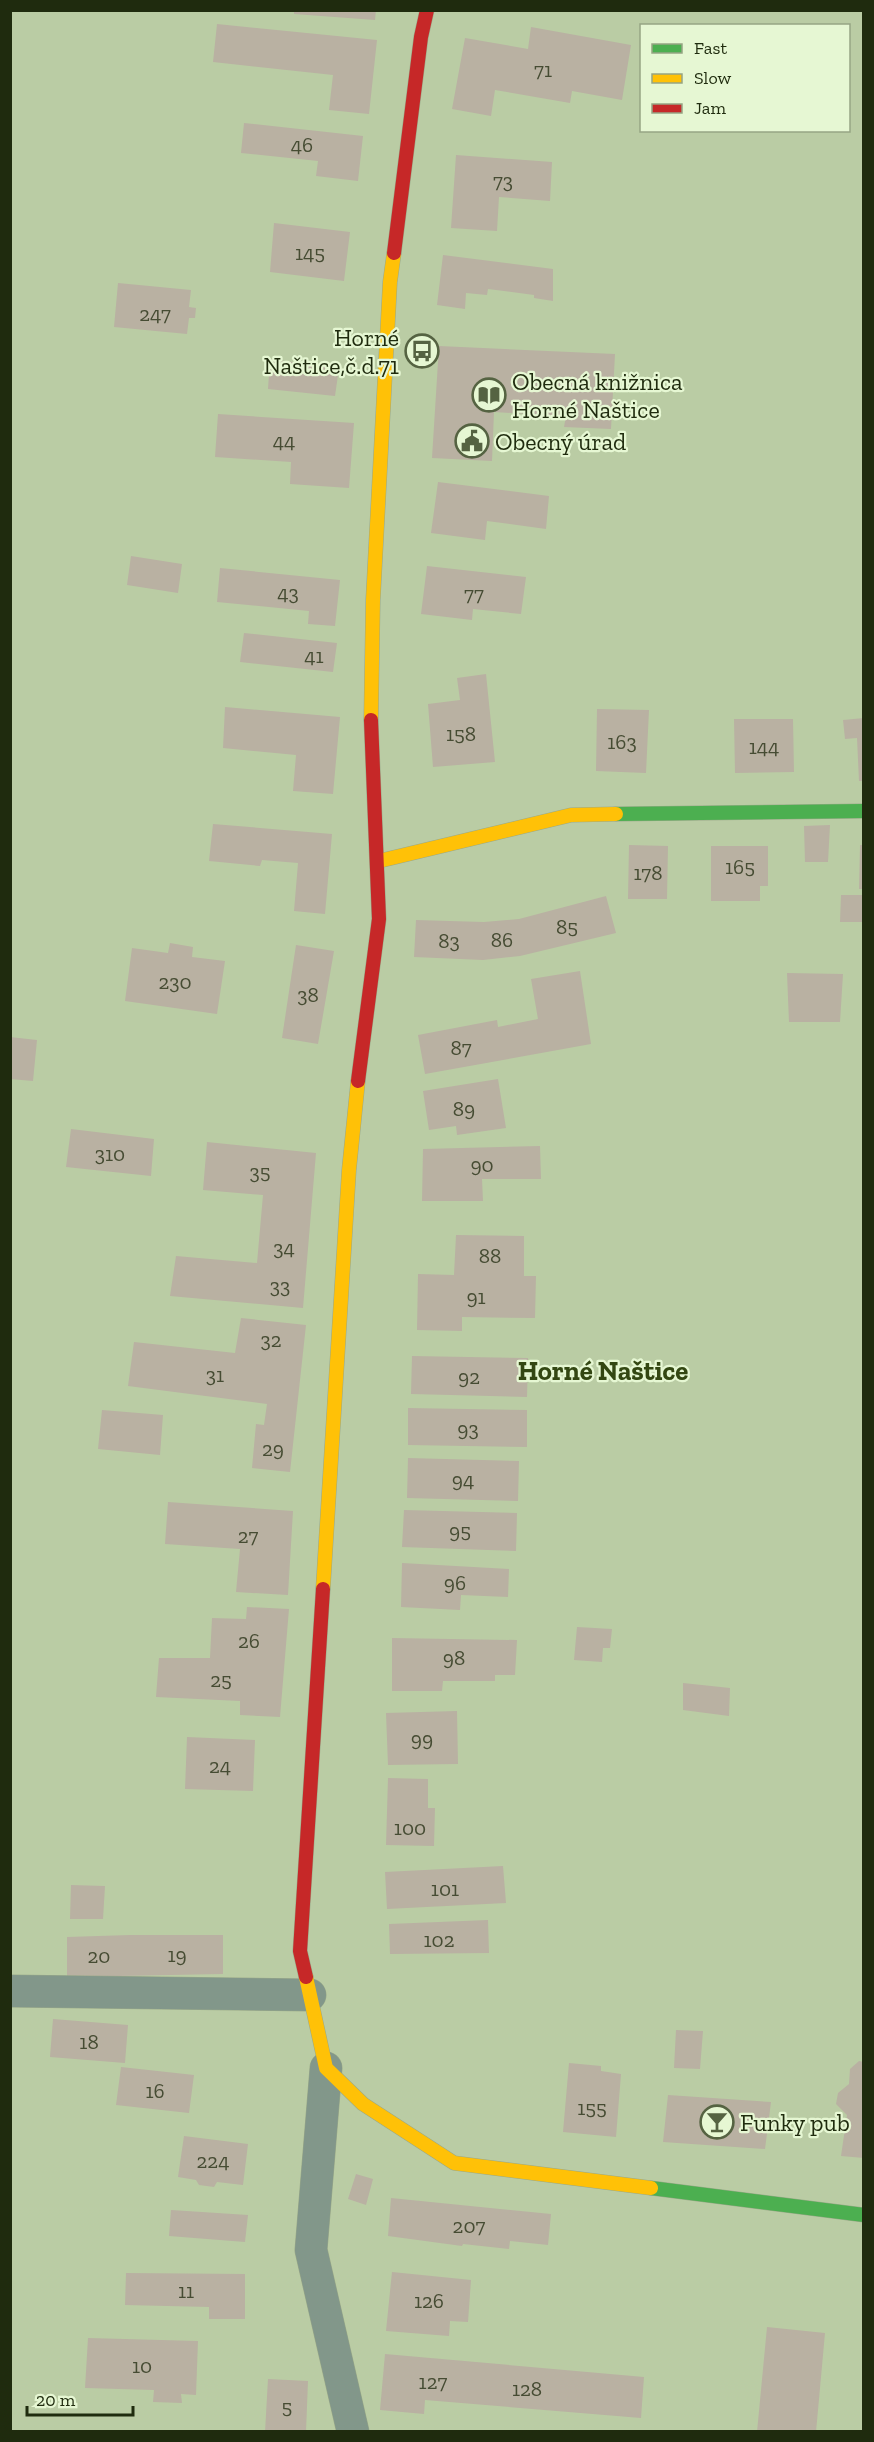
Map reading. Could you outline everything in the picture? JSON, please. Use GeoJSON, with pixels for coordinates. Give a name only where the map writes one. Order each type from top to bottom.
{"type":"FeatureCollection","features":[{"type":"Feature","properties":{"kind":"street"},"geometry":{"type":"LineString","coordinates":[[353,2432],[311,2250],[326,2068],[300,1951],[349,1170],[362,1044],[379,919],[371,713],[373,600],[390,294],[421,37],[427,10]]}},
{"type":"Feature","properties":{"kind":"street"},"geometry":{"type":"LineString","coordinates":[[378,861],[571,815],[864,811]]}},
{"type":"Feature","properties":{"kind":"street"},"geometry":{"type":"LineString","coordinates":[[10,1991],[310,1995]]}},
{"type":"Feature","properties":{"kind":"street"},"geometry":{"type":"LineString","coordinates":[[326,2068],[363,2104],[454,2163],[864,2215]]}},
{"type":"Feature","properties":{"kind":"building"},"geometry":{"type":"Polygon","coordinates":[[[294,10],[376,10],[375,20],[294,14],[294,10]]]}},
{"type":"Feature","properties":{"kind":"building"},"geometry":{"type":"Polygon","coordinates":[[[217,24],[377,40],[369,114],[329,110],[333,75],[213,62],[217,24]]]}},
{"type":"Feature","properties":{"kind":"building"},"geometry":{"type":"Polygon","coordinates":[[[531,27],[631,45],[622,100],[572,91],[570,103],[495,90],[491,116],[452,109],[465,38],[528,49],[531,27]]]}},
{"type":"Feature","properties":{"kind":"building"},"geometry":{"type":"Polygon","coordinates":[[[244,123],[363,136],[358,181],[316,176],[318,161],[241,153],[244,123]]]}},
{"type":"Feature","properties":{"kind":"building"},"geometry":{"type":"Polygon","coordinates":[[[456,155],[552,162],[550,201],[499,197],[497,231],[451,228],[456,155]]]}},
{"type":"Feature","properties":{"kind":"building"},"geometry":{"type":"Polygon","coordinates":[[[274,223],[350,232],[344,281],[270,272],[274,223]]]}},
{"type":"Feature","properties":{"kind":"building"},"geometry":{"type":"Polygon","coordinates":[[[443,255],[553,269],[553,301],[534,298],[534,295],[488,289],[487,295],[466,293],[465,309],[437,305],[443,255]]]}},
{"type":"Feature","properties":{"kind":"building"},"geometry":{"type":"Polygon","coordinates":[[[118,283],[191,290],[189,307],[196,308],[195,318],[189,318],[187,334],[114,327],[118,283]]]}},
{"type":"Feature","properties":{"kind":"building"},"geometry":{"type":"Polygon","coordinates":[[[439,346],[615,354],[611,429],[564,427],[566,416],[494,412],[492,461],[432,458],[439,346]]]}},
{"type":"Feature","properties":{"kind":"building"},"geometry":{"type":"Polygon","coordinates":[[[270,359],[339,368],[335,396],[268,389],[270,359]]]}},
{"type":"Feature","properties":{"kind":"building"},"geometry":{"type":"Polygon","coordinates":[[[218,414],[354,423],[349,488],[290,484],[291,462],[215,457],[218,414]]]}},
{"type":"Feature","properties":{"kind":"building"},"geometry":{"type":"Polygon","coordinates":[[[438,482],[549,496],[546,529],[487,521],[485,540],[431,533],[438,482]]]}},
{"type":"Feature","properties":{"kind":"building"},"geometry":{"type":"Polygon","coordinates":[[[131,556],[182,564],[178,593],[127,585],[131,556]]]}},
{"type":"Feature","properties":{"kind":"building"},"geometry":{"type":"Polygon","coordinates":[[[427,566],[526,577],[521,614],[473,609],[472,620],[421,614],[427,566]]]}},
{"type":"Feature","properties":{"kind":"building"},"geometry":{"type":"Polygon","coordinates":[[[220,568],[340,580],[335,626],[308,624],[309,611],[217,602],[220,568]]]}},
{"type":"Feature","properties":{"kind":"building"},"geometry":{"type":"Polygon","coordinates":[[[244,633],[337,643],[333,672],[240,662],[244,633]]]}},
{"type":"Feature","properties":{"kind":"building"},"geometry":{"type":"Polygon","coordinates":[[[486,674],[495,762],[433,767],[428,704],[460,700],[457,678],[486,674]]]}},
{"type":"Feature","properties":{"kind":"building"},"geometry":{"type":"Polygon","coordinates":[[[225,707],[340,717],[333,794],[293,791],[296,755],[223,748],[225,707]]]}},
{"type":"Feature","properties":{"kind":"building"},"geometry":{"type":"Polygon","coordinates":[[[597,709],[649,710],[646,773],[596,771],[597,709]]]}},
{"type":"Feature","properties":{"kind":"building"},"geometry":{"type":"Polygon","coordinates":[[[864,718],[864,781],[859,781],[857,738],[845,739],[843,720],[864,718]]]}},
{"type":"Feature","properties":{"kind":"building"},"geometry":{"type":"Polygon","coordinates":[[[734,719],[793,719],[794,772],[735,773],[734,719]]]}},
{"type":"Feature","properties":{"kind":"building"},"geometry":{"type":"Polygon","coordinates":[[[213,824],[332,834],[325,914],[294,911],[298,863],[262,860],[260,866],[209,861],[213,824]]]}},
{"type":"Feature","properties":{"kind":"building"},"geometry":{"type":"Polygon","coordinates":[[[830,825],[828,862],[805,862],[804,826],[830,825]]]}},
{"type":"Feature","properties":{"kind":"building"},"geometry":{"type":"Polygon","coordinates":[[[629,845],[668,846],[667,899],[628,899],[629,845]]]}},
{"type":"Feature","properties":{"kind":"building"},"geometry":{"type":"Polygon","coordinates":[[[860,845],[864,845],[864,889],[859,889],[860,845]]]}},
{"type":"Feature","properties":{"kind":"building"},"geometry":{"type":"Polygon","coordinates":[[[711,846],[768,846],[768,886],[760,886],[760,901],[711,901],[711,846]]]}},
{"type":"Feature","properties":{"kind":"building"},"geometry":{"type":"Polygon","coordinates":[[[841,895],[864,895],[864,922],[840,922],[841,895]]]}},
{"type":"Feature","properties":{"kind":"building"},"geometry":{"type":"Polygon","coordinates":[[[606,896],[616,933],[520,956],[483,960],[414,957],[416,920],[484,922],[519,919],[606,896]]]}},
{"type":"Feature","properties":{"kind":"building"},"geometry":{"type":"Polygon","coordinates":[[[170,943],[193,947],[192,957],[225,961],[217,1014],[125,1001],[132,948],[168,953],[170,943]]]}},
{"type":"Feature","properties":{"kind":"building"},"geometry":{"type":"Polygon","coordinates":[[[296,945],[334,951],[318,1044],[282,1038],[296,945]]]}},
{"type":"Feature","properties":{"kind":"building"},"geometry":{"type":"Polygon","coordinates":[[[580,971],[591,1044],[425,1074],[418,1035],[497,1020],[498,1027],[538,1019],[531,979],[580,971]]]}},
{"type":"Feature","properties":{"kind":"building"},"geometry":{"type":"Polygon","coordinates":[[[787,973],[843,974],[840,1022],[789,1022],[787,973]]]}},
{"type":"Feature","properties":{"kind":"building"},"geometry":{"type":"Polygon","coordinates":[[[10,1037],[37,1040],[33,1081],[10,1079],[10,1037]]]}},
{"type":"Feature","properties":{"kind":"building"},"geometry":{"type":"Polygon","coordinates":[[[498,1079],[506,1128],[457,1135],[456,1126],[429,1130],[423,1091],[498,1079]]]}},
{"type":"Feature","properties":{"kind":"building"},"geometry":{"type":"Polygon","coordinates":[[[71,1129],[154,1139],[151,1176],[66,1167],[71,1129]]]}},
{"type":"Feature","properties":{"kind":"building"},"geometry":{"type":"Polygon","coordinates":[[[207,1142],[316,1153],[303,1308],[170,1296],[176,1256],[257,1263],[263,1195],[203,1190],[207,1142]]]}},
{"type":"Feature","properties":{"kind":"building"},"geometry":{"type":"Polygon","coordinates":[[[540,1146],[541,1179],[482,1179],[483,1201],[422,1201],[423,1149],[540,1146]]]}},
{"type":"Feature","properties":{"kind":"building"},"geometry":{"type":"Polygon","coordinates":[[[456,1235],[524,1236],[524,1276],[536,1276],[535,1318],[462,1317],[462,1331],[417,1330],[418,1274],[454,1275],[456,1235]]]}},
{"type":"Feature","properties":{"kind":"building"},"geometry":{"type":"Polygon","coordinates":[[[241,1318],[306,1325],[290,1472],[252,1468],[256,1424],[264,1425],[267,1404],[128,1386],[134,1342],[235,1353],[241,1318]]]}},
{"type":"Feature","properties":{"kind":"building"},"geometry":{"type":"Polygon","coordinates":[[[412,1356],[528,1358],[527,1397],[411,1394],[412,1356]]]}},
{"type":"Feature","properties":{"kind":"building"},"geometry":{"type":"Polygon","coordinates":[[[408,1408],[527,1410],[527,1447],[408,1445],[408,1408]]]}},
{"type":"Feature","properties":{"kind":"building"},"geometry":{"type":"Polygon","coordinates":[[[102,1410],[163,1415],[160,1455],[98,1449],[102,1410]]]}},
{"type":"Feature","properties":{"kind":"building"},"geometry":{"type":"Polygon","coordinates":[[[408,1458],[519,1461],[518,1501],[407,1498],[408,1458]]]}},
{"type":"Feature","properties":{"kind":"building"},"geometry":{"type":"Polygon","coordinates":[[[168,1502],[293,1511],[288,1595],[236,1592],[240,1549],[165,1544],[168,1502]]]}},
{"type":"Feature","properties":{"kind":"building"},"geometry":{"type":"Polygon","coordinates":[[[404,1510],[517,1513],[516,1551],[402,1547],[404,1510]]]}},
{"type":"Feature","properties":{"kind":"building"},"geometry":{"type":"Polygon","coordinates":[[[402,1563],[509,1569],[508,1597],[461,1595],[460,1610],[401,1607],[402,1563]]]}},
{"type":"Feature","properties":{"kind":"building"},"geometry":{"type":"Polygon","coordinates":[[[247,1607],[289,1609],[280,1717],[240,1715],[240,1701],[156,1697],[159,1658],[210,1658],[212,1618],[246,1619],[247,1607]]]}},
{"type":"Feature","properties":{"kind":"building"},"geometry":{"type":"Polygon","coordinates":[[[577,1627],[612,1629],[610,1648],[603,1648],[602,1662],[574,1660],[577,1627]]]}},
{"type":"Feature","properties":{"kind":"building"},"geometry":{"type":"Polygon","coordinates":[[[392,1638],[517,1640],[515,1675],[495,1675],[495,1681],[443,1681],[442,1691],[392,1691],[392,1638]]]}},
{"type":"Feature","properties":{"kind":"building"},"geometry":{"type":"Polygon","coordinates":[[[683,1683],[730,1688],[729,1716],[683,1710],[683,1683]]]}},
{"type":"Feature","properties":{"kind":"building"},"geometry":{"type":"Polygon","coordinates":[[[457,1711],[458,1764],[388,1765],[386,1713],[457,1711]]]}},
{"type":"Feature","properties":{"kind":"building"},"geometry":{"type":"Polygon","coordinates":[[[187,1737],[255,1740],[253,1791],[185,1789],[187,1737]]]}},
{"type":"Feature","properties":{"kind":"building"},"geometry":{"type":"Polygon","coordinates":[[[388,1778],[428,1779],[428,1808],[435,1808],[434,1846],[386,1845],[388,1778]]]}},
{"type":"Feature","properties":{"kind":"building"},"geometry":{"type":"Polygon","coordinates":[[[503,1866],[506,1903],[387,1909],[385,1872],[503,1866]]]}},
{"type":"Feature","properties":{"kind":"building"},"geometry":{"type":"Polygon","coordinates":[[[71,1885],[105,1886],[103,1919],[70,1919],[71,1885]]]}},
{"type":"Feature","properties":{"kind":"building"},"geometry":{"type":"Polygon","coordinates":[[[488,1920],[489,1953],[390,1954],[389,1924],[488,1920]]]}},
{"type":"Feature","properties":{"kind":"building"},"geometry":{"type":"Polygon","coordinates":[[[223,1935],[223,1974],[67,1977],[67,1937],[223,1935]]]}},
{"type":"Feature","properties":{"kind":"building"},"geometry":{"type":"Polygon","coordinates":[[[53,2019],[128,2025],[125,2063],[50,2057],[53,2019]]]}},
{"type":"Feature","properties":{"kind":"building"},"geometry":{"type":"Polygon","coordinates":[[[676,2030],[703,2031],[700,2069],[674,2068],[676,2030]]]}},
{"type":"Feature","properties":{"kind":"building"},"geometry":{"type":"Polygon","coordinates":[[[859,2061],[864,2062],[864,2158],[841,2156],[847,2115],[836,2104],[838,2093],[849,2084],[850,2069],[859,2061]]]}},
{"type":"Feature","properties":{"kind":"building"},"geometry":{"type":"Polygon","coordinates":[[[569,2063],[601,2066],[601,2071],[621,2074],[616,2137],[563,2132],[569,2063]]]}},
{"type":"Feature","properties":{"kind":"building"},"geometry":{"type":"Polygon","coordinates":[[[121,2067],[194,2075],[189,2113],[116,2105],[121,2067]]]}},
{"type":"Feature","properties":{"kind":"building","name":"Funky pub"},"geometry":{"type":"Polygon","coordinates":[[[668,2095],[771,2102],[765,2149],[663,2142],[668,2095]]]}},
{"type":"Feature","properties":{"kind":"building"},"geometry":{"type":"Polygon","coordinates":[[[184,2136],[248,2144],[243,2185],[217,2182],[214,2187],[199,2185],[196,2180],[178,2177],[184,2136]]]}},
{"type":"Feature","properties":{"kind":"building"},"geometry":{"type":"Polygon","coordinates":[[[356,2174],[373,2179],[366,2205],[348,2199],[356,2174]]]}},
{"type":"Feature","properties":{"kind":"building"},"geometry":{"type":"Polygon","coordinates":[[[391,2198],[551,2214],[548,2245],[510,2241],[509,2249],[463,2244],[462,2246],[388,2236],[391,2198]]]}},
{"type":"Feature","properties":{"kind":"building"},"geometry":{"type":"Polygon","coordinates":[[[171,2210],[248,2215],[245,2242],[169,2236],[171,2210]]]}},
{"type":"Feature","properties":{"kind":"building"},"geometry":{"type":"Polygon","coordinates":[[[392,2272],[471,2280],[468,2322],[450,2321],[449,2336],[386,2331],[392,2272]]]}},
{"type":"Feature","properties":{"kind":"building"},"geometry":{"type":"Polygon","coordinates":[[[126,2273],[245,2274],[245,2319],[209,2319],[209,2307],[125,2305],[126,2273]]]}},
{"type":"Feature","properties":{"kind":"building"},"geometry":{"type":"Polygon","coordinates":[[[767,2327],[825,2333],[816,2432],[757,2432],[767,2327]]]}},
{"type":"Feature","properties":{"kind":"building"},"geometry":{"type":"Polygon","coordinates":[[[88,2338],[198,2341],[196,2395],[181,2394],[182,2403],[153,2402],[154,2390],[85,2388],[88,2338]]]}},
{"type":"Feature","properties":{"kind":"building"},"geometry":{"type":"Polygon","coordinates":[[[385,2354],[644,2377],[641,2418],[425,2400],[424,2414],[380,2410],[385,2354]]]}},
{"type":"Feature","properties":{"kind":"building"},"geometry":{"type":"Polygon","coordinates":[[[268,2379],[308,2381],[306,2432],[265,2432],[268,2379]]]}},
{"type":"Feature","properties":{"kind":"traffic: fast"},"geometry":{"type":"LineString","coordinates":[[616,814],[864,811]]}},
{"type":"Feature","properties":{"kind":"traffic: fast"},"geometry":{"type":"LineString","coordinates":[[651,2188],[864,2215]]}},
{"type":"Feature","properties":{"kind":"traffic: slow"},"geometry":{"type":"LineString","coordinates":[[371,720],[373,600],[390,282],[394,253]]}},
{"type":"Feature","properties":{"kind":"traffic: slow"},"geometry":{"type":"LineString","coordinates":[[379,861],[571,815],[616,814]]}},
{"type":"Feature","properties":{"kind":"traffic: slow"},"geometry":{"type":"LineString","coordinates":[[323,1589],[349,1170],[358,1081]]}},
{"type":"Feature","properties":{"kind":"traffic: slow"},"geometry":{"type":"LineString","coordinates":[[306,1977],[326,2068],[363,2104],[454,2163],[651,2188]]}},
{"type":"Feature","properties":{"kind":"traffic: jam"},"geometry":{"type":"LineString","coordinates":[[394,253],[421,37],[427,10]]}},
{"type":"Feature","properties":{"kind":"traffic: jam"},"geometry":{"type":"LineString","coordinates":[[358,1081],[379,919],[371,720]]}},
{"type":"Feature","properties":{"kind":"traffic: jam"},"geometry":{"type":"LineString","coordinates":[[306,1977],[300,1951],[323,1589]]}},
{"type":"Feature","properties":{"kind":"place","name":"Horné Naštice,č.d.71"},"geometry":{"type":"Point","coordinates":[422,351]}},
{"type":"Feature","properties":{"kind":"place","name":"Obecná knižnica Horné Naštice"},"geometry":{"type":"Point","coordinates":[489,395]}},
{"type":"Feature","properties":{"kind":"place","name":"Obecný úrad"},"geometry":{"type":"Point","coordinates":[472,441]}},
{"type":"Feature","properties":{"kind":"place","name":"Funky pub"},"geometry":{"type":"Point","coordinates":[717,2122]}},
{"type":"Feature","properties":{"kind":"district","name":"Horné Naštice"},"geometry":{"type":"Point","coordinates":[603,1371]}}]}
